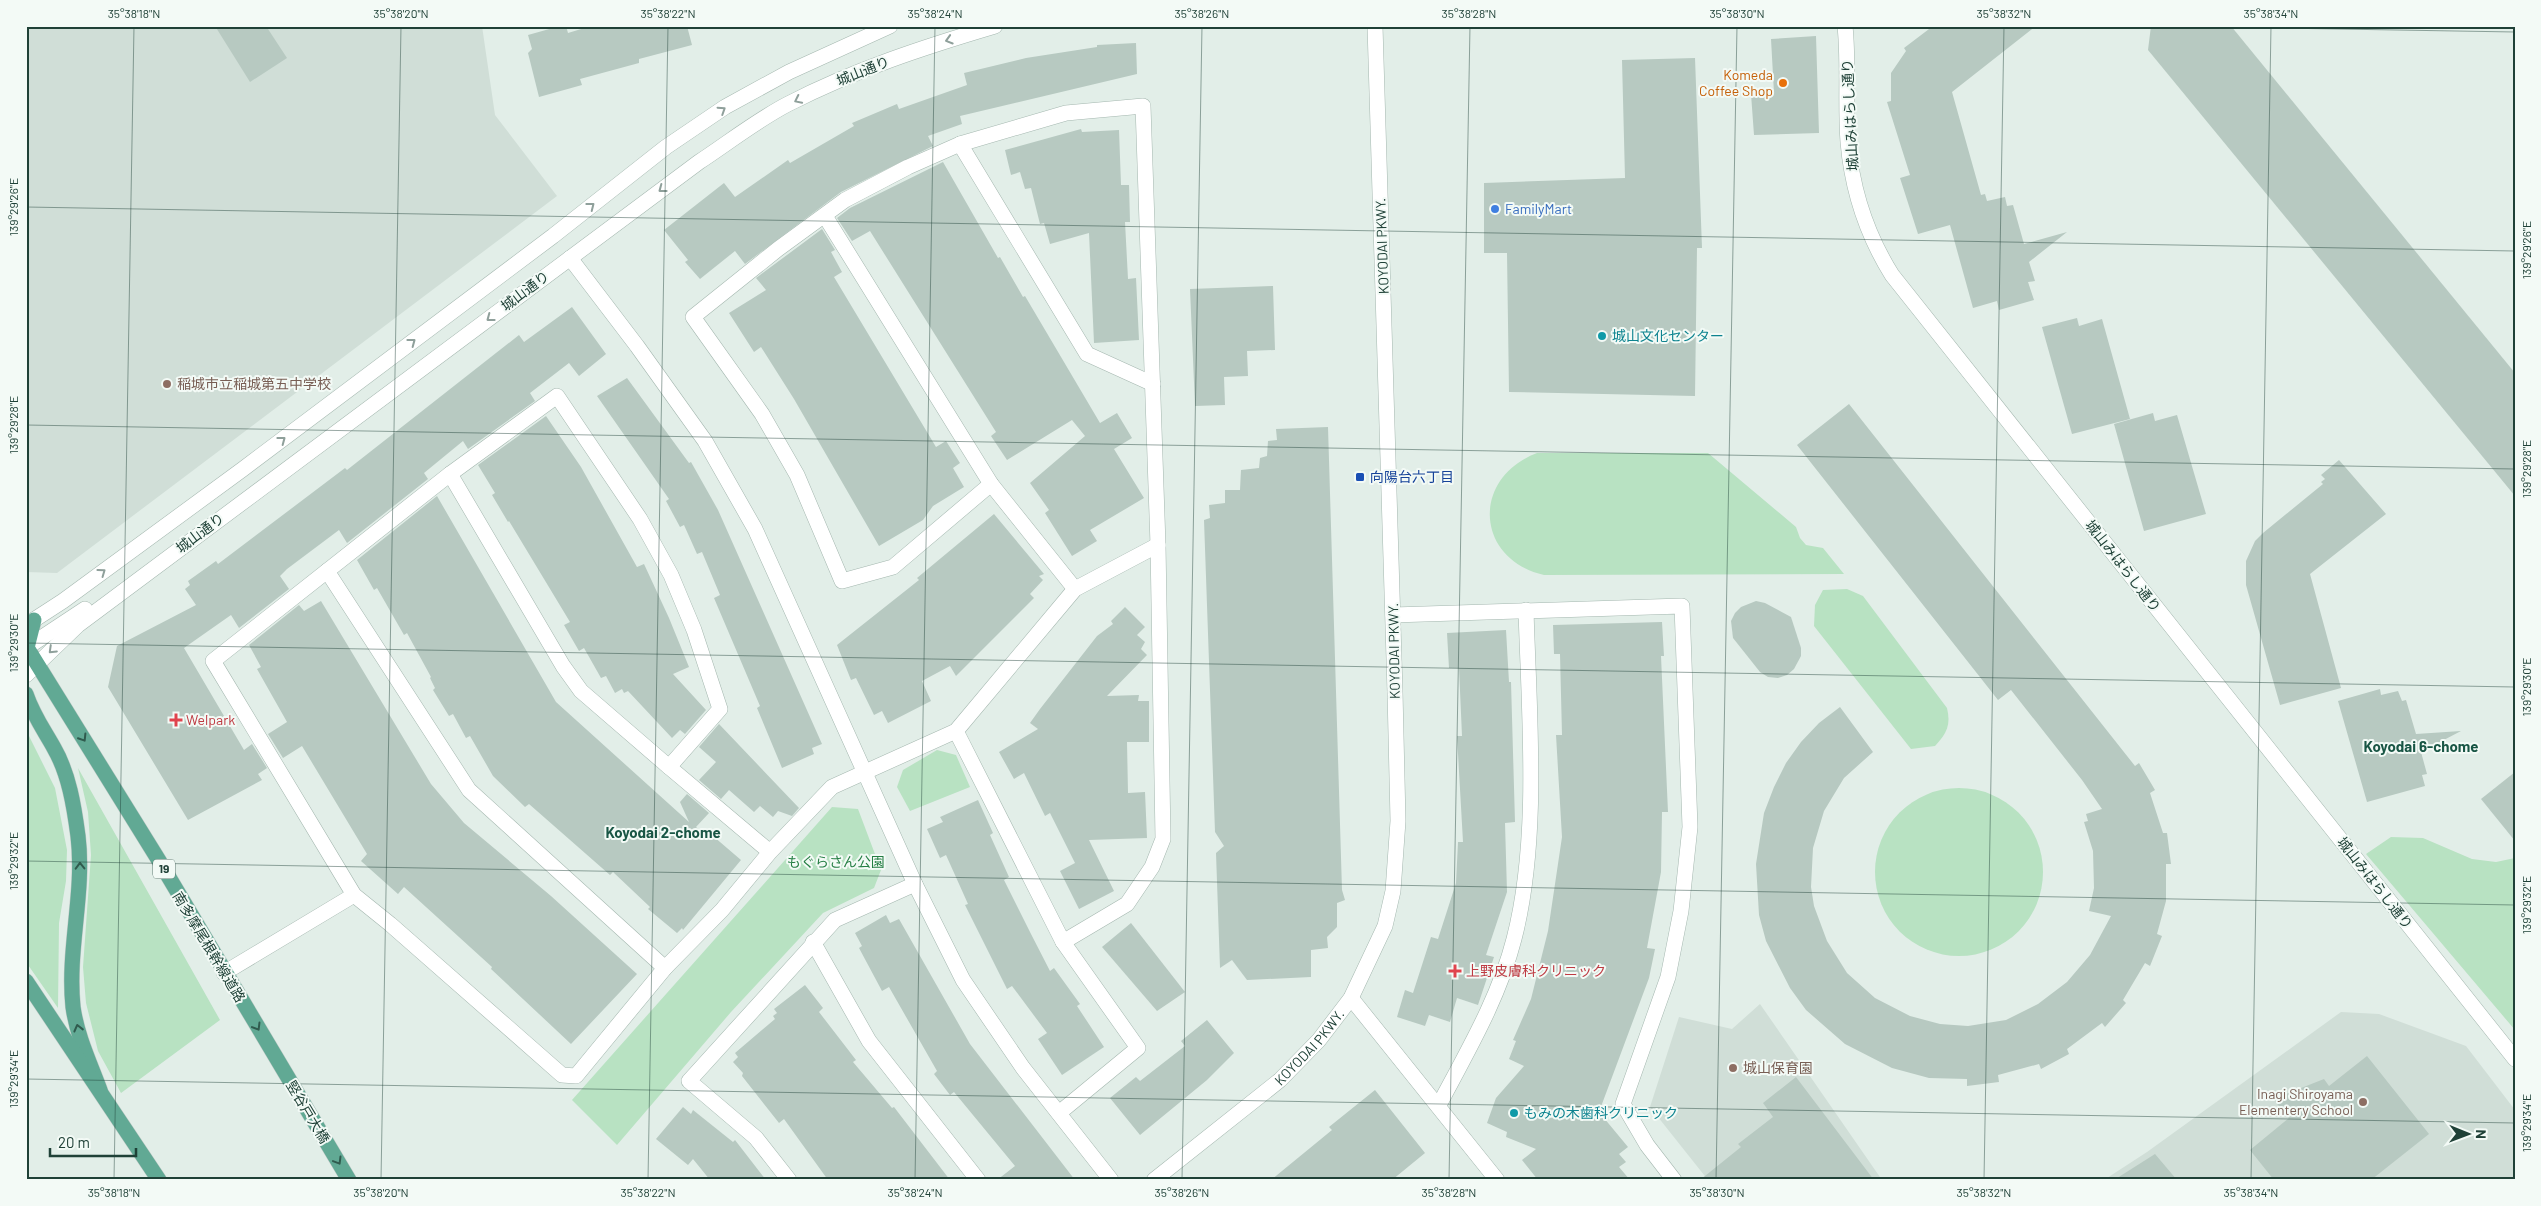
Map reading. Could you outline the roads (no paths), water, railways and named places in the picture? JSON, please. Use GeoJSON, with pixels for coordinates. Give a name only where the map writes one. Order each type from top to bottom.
{"type":"FeatureCollection","features":[{"type":"Feature","properties":{"kind":"main road"},"geometry":{"type":"LineString","coordinates":[[26,649],[30,623]]}},
{"type":"Feature","properties":{"kind":"main road","name":"南多摩尾根幹線道路"},"geometry":{"type":"LineString","coordinates":[[26,649],[49,682],[267,1044]]}},
{"type":"Feature","properties":{"kind":"main road"},"geometry":{"type":"LineString","coordinates":[[26,694],[33,715],[57,755],[72,800],[80,867],[72,959],[73,1006],[83,1047],[100,1090]]}},
{"type":"Feature","properties":{"kind":"main road"},"geometry":{"type":"LineString","coordinates":[[26,981],[159,1180]]}},
{"type":"Feature","properties":{"kind":"main road","name":"竪谷戸大橋"},"geometry":{"type":"LineString","coordinates":[[267,1044],[349,1180]]}},
{"type":"Feature","properties":{"kind":"street","name":"城山通り"},"geometry":{"type":"LineString","coordinates":[[30,623],[63,601],[553,236],[666,147],[725,107],[789,72],[890,26]]}},
{"type":"Feature","properties":{"kind":"street","name":"城山通り"},"geometry":{"type":"LineString","coordinates":[[26,675],[84,621],[699,162],[786,105],[835,82],[916,50],[995,26]]}},
{"type":"Feature","properties":{"kind":"street","name":"KOYODAI PKWY."},"geometry":{"type":"LineString","coordinates":[[1154,1180],[1280,1080],[1319,1040],[1351,998],[1384,926],[1393,891],[1398,821],[1375,26]]}},
{"type":"Feature","properties":{"kind":"street","name":"城山みはらし通り"},"geometry":{"type":"LineString","coordinates":[[1845,26],[1848,141],[1852,177],[1860,209],[1881,257],[1892,275],[2515,1059]]}},
{"type":"Feature","properties":{"kind":"street"},"geometry":{"type":"LineString","coordinates":[[991,484],[893,567],[842,581],[797,475],[762,414],[693,317],[778,249],[845,200],[876,183],[960,144],[1066,113],[1143,106],[1158,545],[1163,839],[1152,867],[1127,904],[1063,942]]}},
{"type":"Feature","properties":{"kind":"street"},"geometry":{"type":"LineString","coordinates":[[960,144],[1087,354],[1153,384]]}},
{"type":"Feature","properties":{"kind":"street"},"geometry":{"type":"LineString","coordinates":[[825,216],[991,484],[1075,589]]}},
{"type":"Feature","properties":{"kind":"street"},"geometry":{"type":"LineString","coordinates":[[570,258],[706,441],[755,529],[915,884],[963,980],[997,1031],[1112,1180]]}},
{"type":"Feature","properties":{"kind":"street"},"geometry":{"type":"LineString","coordinates":[[668,767],[720,709],[694,630],[671,575],[640,519],[557,396],[450,474],[213,661],[354,896],[390,924],[562,1075],[576,1076],[666,968],[722,910],[770,852],[832,787],[956,730],[1075,589],[1158,545]]}},
{"type":"Feature","properties":{"kind":"street"},"geometry":{"type":"LineString","coordinates":[[450,474],[562,666],[581,691],[770,852]]}},
{"type":"Feature","properties":{"kind":"street"},"geometry":{"type":"LineString","coordinates":[[26,649],[82,611],[175,540],[206,530]]}},
{"type":"Feature","properties":{"kind":"street"},"geometry":{"type":"LineString","coordinates":[[327,571],[469,790],[666,968]]}},
{"type":"Feature","properties":{"kind":"street"},"geometry":{"type":"LineString","coordinates":[[1393,615],[1682,606],[1690,827],[1682,911],[1668,977],[1623,1104],[1647,1145],[1674,1180]]}},
{"type":"Feature","properties":{"kind":"street"},"geometry":{"type":"LineString","coordinates":[[1439,1105],[1491,1002],[1514,941],[1526,888],[1530,720],[1526,610]]}},
{"type":"Feature","properties":{"kind":"street"},"geometry":{"type":"LineString","coordinates":[[26,680],[49,682]]}},
{"type":"Feature","properties":{"kind":"street"},"geometry":{"type":"LineString","coordinates":[[956,730],[1063,942],[1138,1048],[1059,1113]]}},
{"type":"Feature","properties":{"kind":"street"},"geometry":{"type":"LineString","coordinates":[[789,1180],[756,1138],[690,1081],[813,942],[835,920],[915,884]]}},
{"type":"Feature","properties":{"kind":"street"},"geometry":{"type":"LineString","coordinates":[[224,972],[354,896]]}},
{"type":"Feature","properties":{"kind":"street"},"geometry":{"type":"LineString","coordinates":[[813,942],[868,1041],[978,1180]]}},
{"type":"Feature","properties":{"kind":"street"},"geometry":{"type":"LineString","coordinates":[[1351,998],[1439,1105],[1497,1180]]}},
{"type":"Feature","properties":{"kind":"place","name":"Komeda Coffee Shop"},"geometry":{"type":"Point","coordinates":[1783,83]}},
{"type":"Feature","properties":{"kind":"place","name":"FamilyMart"},"geometry":{"type":"Point","coordinates":[1495,209]}},
{"type":"Feature","properties":{"kind":"place","name":"城山文化センター"},"geometry":{"type":"Point","coordinates":[1602,336]}},
{"type":"Feature","properties":{"kind":"place","name":"稲城市立稲城第五中学校"},"geometry":{"type":"Point","coordinates":[167,384]}},
{"type":"Feature","properties":{"kind":"place","name":"向陽台六丁目"},"geometry":{"type":"Point","coordinates":[1360,477]}},
{"type":"Feature","properties":{"kind":"place","name":"Welpark"},"geometry":{"type":"Point","coordinates":[176,720]}},
{"type":"Feature","properties":{"kind":"place","name":"上野皮膚科クリニック"},"geometry":{"type":"Point","coordinates":[1455,971]}},
{"type":"Feature","properties":{"kind":"place","name":"城山保育園"},"geometry":{"type":"Point","coordinates":[1733,1068]}},
{"type":"Feature","properties":{"kind":"place","name":"Inagi Shiroyama Elementery School"},"geometry":{"type":"Point","coordinates":[2363,1102]}},
{"type":"Feature","properties":{"kind":"place","name":"もみの木歯科クリニック"},"geometry":{"type":"Point","coordinates":[1514,1113]}},
{"type":"Feature","properties":{"kind":"district","name":"Koyodai 6-chome"},"geometry":{"type":"Point","coordinates":[2421,747]}},
{"type":"Feature","properties":{"kind":"district","name":"Koyodai 2-chome"},"geometry":{"type":"Point","coordinates":[663,833]}},
{"type":"Feature","properties":{"kind":"park label","name":"もぐらさん公園"},"geometry":{"type":"Point","coordinates":[836,862]}}]}
